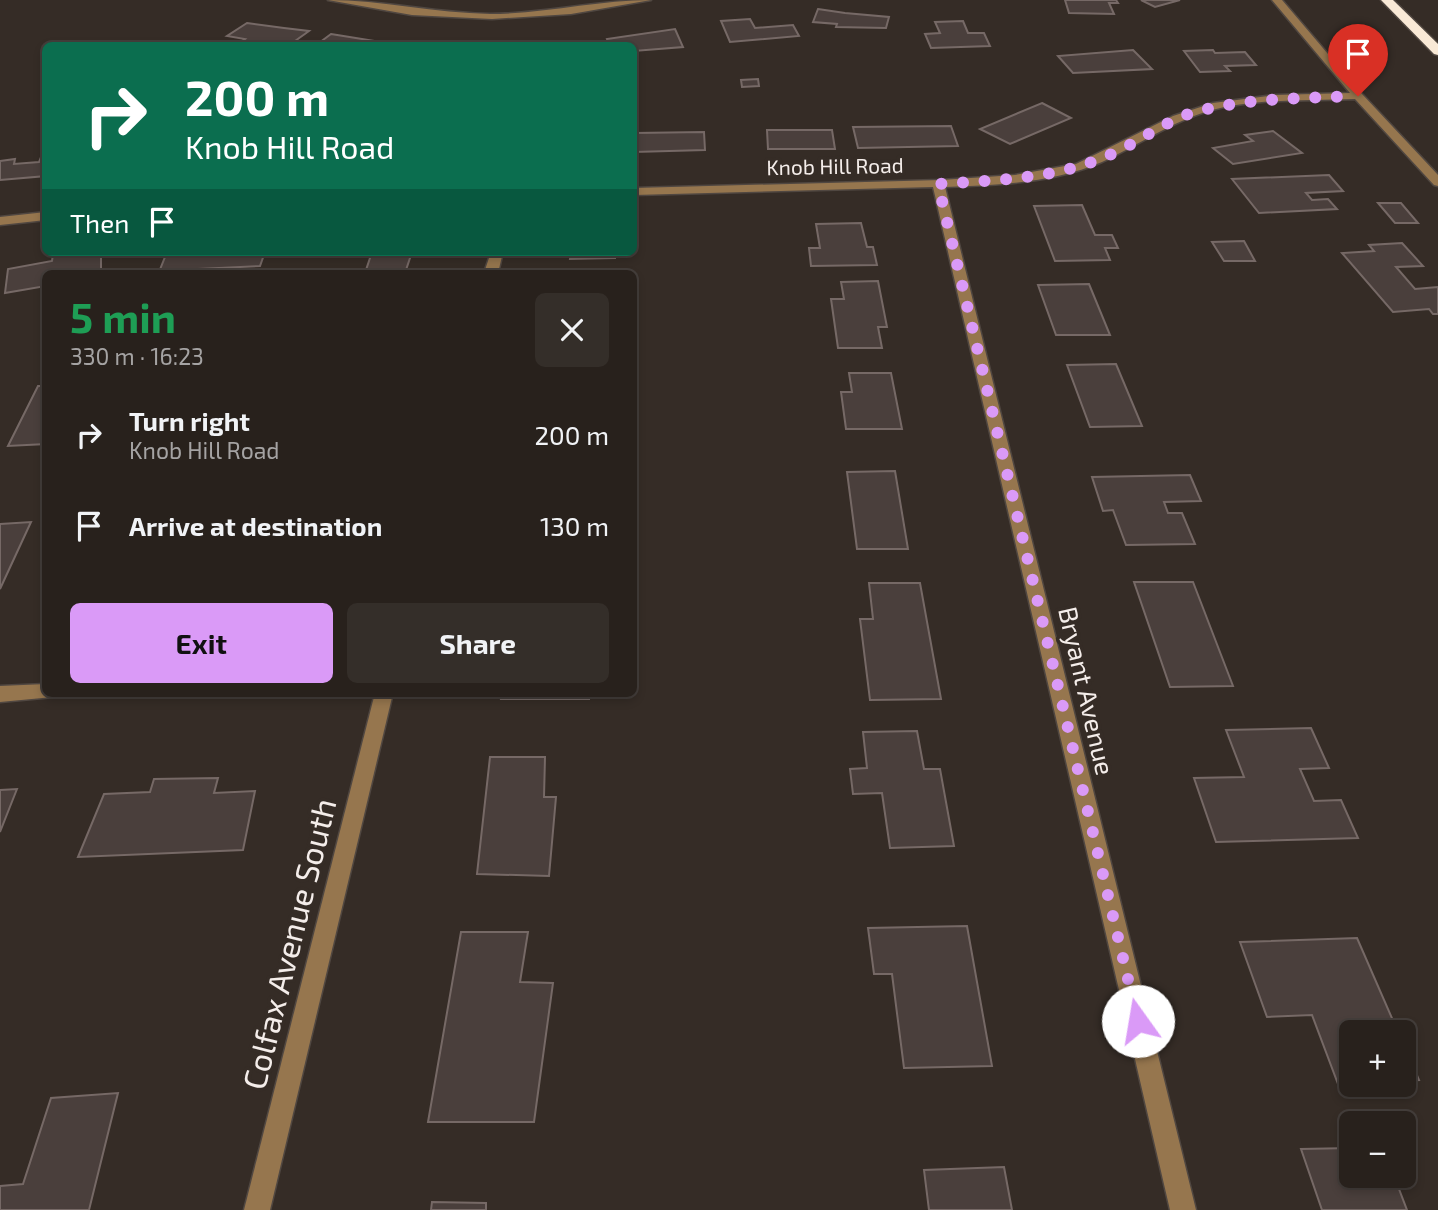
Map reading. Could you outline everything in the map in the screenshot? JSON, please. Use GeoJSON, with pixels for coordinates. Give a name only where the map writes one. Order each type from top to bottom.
{"type":"FeatureCollection","features":[{"type":"Feature","properties":{"kind":"highway"},"geometry":{"type":"LineString","coordinates":[[1387,0],[1438,51]]}},
{"type":"Feature","properties":{"kind":"street"},"geometry":{"type":"LineString","coordinates":[[333,0],[399,12],[468,17],[545,14],[646,0]]}},
{"type":"Feature","properties":{"kind":"street"},"geometry":{"type":"LineString","coordinates":[[543,0],[545,14]]}},
{"type":"Feature","properties":{"kind":"street"},"geometry":{"type":"LineString","coordinates":[[1277,0],[1358,96],[1438,182]]}},
{"type":"Feature","properties":{"kind":"street","name":"Knob Hill Road"},"geometry":{"type":"LineString","coordinates":[[637,191],[938,184],[1014,179],[1067,170],[1115,153],[1169,122],[1223,105],[1358,96]]}},
{"type":"Feature","properties":{"kind":"street","name":"Bryant Avenue"},"geometry":{"type":"LineString","coordinates":[[938,184],[1183,1210]]}},
{"type":"Feature","properties":{"kind":"street"},"geometry":{"type":"LineString","coordinates":[[0,221],[42,216]]}},
{"type":"Feature","properties":{"kind":"street"},"geometry":{"type":"LineString","coordinates":[[0,694],[42,692]]}},
{"type":"Feature","properties":{"kind":"street","name":"Colfax Avenue South"},"geometry":{"type":"LineString","coordinates":[[257,1210],[383,697]]}},
{"type":"Feature","properties":{"kind":"building"},"geometry":{"type":"Polygon","coordinates":[[[1065,0],[1116,0],[1118,3],[1109,3],[1114,14],[1069,13],[1065,0]]]}},
{"type":"Feature","properties":{"kind":"building"},"geometry":{"type":"Polygon","coordinates":[[[1141,0],[1180,0],[1155,7],[1141,0]]]}},
{"type":"Feature","properties":{"kind":"building"},"geometry":{"type":"Polygon","coordinates":[[[818,9],[889,17],[886,28],[836,27],[837,24],[813,22],[818,9]]]}},
{"type":"Feature","properties":{"kind":"building"},"geometry":{"type":"Polygon","coordinates":[[[750,19],[755,28],[793,25],[799,36],[730,42],[721,21],[750,19]]]}},
{"type":"Feature","properties":{"kind":"building"},"geometry":{"type":"Polygon","coordinates":[[[963,21],[968,33],[984,33],[990,46],[931,48],[925,34],[940,33],[935,22],[963,21]]]}},
{"type":"Feature","properties":{"kind":"building"},"geometry":{"type":"Polygon","coordinates":[[[247,23],[309,31],[294,42],[241,42],[245,39],[227,36],[247,23]]]}},
{"type":"Feature","properties":{"kind":"building"},"geometry":{"type":"Polygon","coordinates":[[[675,29],[683,47],[637,51],[637,42],[608,42],[607,39],[675,29]]]}},
{"type":"Feature","properties":{"kind":"building"},"geometry":{"type":"Polygon","coordinates":[[[331,34],[381,42],[320,42],[331,34]]]}},
{"type":"Feature","properties":{"kind":"building"},"geometry":{"type":"Polygon","coordinates":[[[1133,50],[1152,69],[1073,73],[1058,56],[1133,50]]]}},
{"type":"Feature","properties":{"kind":"building"},"geometry":{"type":"Polygon","coordinates":[[[1213,50],[1215,53],[1245,52],[1256,65],[1225,66],[1230,71],[1200,72],[1184,51],[1213,50]]]}},
{"type":"Feature","properties":{"kind":"building"},"geometry":{"type":"Polygon","coordinates":[[[758,79],[759,86],[742,87],[741,80],[758,79]]]}},
{"type":"Feature","properties":{"kind":"building"},"geometry":{"type":"Polygon","coordinates":[[[1042,103],[1071,118],[1010,144],[980,129],[1042,103]]]}},
{"type":"Feature","properties":{"kind":"building"},"geometry":{"type":"Polygon","coordinates":[[[951,126],[958,146],[858,148],[853,127],[951,126]]]}},
{"type":"Feature","properties":{"kind":"building"},"geometry":{"type":"Polygon","coordinates":[[[767,130],[832,130],[835,149],[768,149],[767,130]]]}},
{"type":"Feature","properties":{"kind":"building"},"geometry":{"type":"Polygon","coordinates":[[[1273,131],[1302,153],[1233,164],[1213,148],[1253,141],[1245,135],[1273,131]]]}},
{"type":"Feature","properties":{"kind":"building"},"geometry":{"type":"Polygon","coordinates":[[[704,132],[705,150],[637,152],[637,133],[704,132]]]}},
{"type":"Feature","properties":{"kind":"building"},"geometry":{"type":"Polygon","coordinates":[[[41,157],[42,176],[0,180],[0,161],[15,159],[14,164],[39,162],[41,157]]]}},
{"type":"Feature","properties":{"kind":"building"},"geometry":{"type":"Polygon","coordinates":[[[1329,175],[1343,191],[1306,193],[1312,200],[1328,199],[1337,209],[1259,213],[1232,179],[1329,175]]]}},
{"type":"Feature","properties":{"kind":"building"},"geometry":{"type":"Polygon","coordinates":[[[1378,203],[1401,203],[1418,223],[1395,223],[1378,203]]]}},
{"type":"Feature","properties":{"kind":"building"},"geometry":{"type":"Polygon","coordinates":[[[1082,205],[1095,235],[1112,235],[1118,248],[1105,248],[1110,260],[1055,261],[1034,206],[1082,205]]]}},
{"type":"Feature","properties":{"kind":"building"},"geometry":{"type":"Polygon","coordinates":[[[861,223],[867,247],[873,247],[877,265],[811,266],[809,248],[820,248],[816,224],[861,223]]]}},
{"type":"Feature","properties":{"kind":"building"},"geometry":{"type":"Polygon","coordinates":[[[1244,241],[1255,261],[1224,261],[1212,242],[1244,241]]]}},
{"type":"Feature","properties":{"kind":"building"},"geometry":{"type":"Polygon","coordinates":[[[1402,243],[1423,266],[1396,267],[1415,289],[1438,287],[1438,314],[1433,314],[1429,309],[1393,312],[1342,253],[1374,251],[1369,245],[1402,243]]]}},
{"type":"Feature","properties":{"kind":"building"},"geometry":{"type":"Polygon","coordinates":[[[53,256],[101,256],[101,270],[42,270],[42,287],[5,293],[8,269],[52,261],[53,256]]]}},
{"type":"Feature","properties":{"kind":"building"},"geometry":{"type":"Polygon","coordinates":[[[165,256],[264,256],[260,266],[160,270],[165,256]]]}},
{"type":"Feature","properties":{"kind":"building"},"geometry":{"type":"Polygon","coordinates":[[[371,256],[411,256],[406,270],[366,270],[371,256]]]}},
{"type":"Feature","properties":{"kind":"building"},"geometry":{"type":"Polygon","coordinates":[[[570,256],[615,256],[615,258],[570,259],[570,256]]]}},
{"type":"Feature","properties":{"kind":"building"},"geometry":{"type":"Polygon","coordinates":[[[878,281],[887,327],[878,327],[882,348],[838,348],[831,299],[844,299],[841,282],[878,281]]]}},
{"type":"Feature","properties":{"kind":"building"},"geometry":{"type":"Polygon","coordinates":[[[1089,284],[1110,335],[1056,335],[1038,285],[1089,284]]]}},
{"type":"Feature","properties":{"kind":"building"},"geometry":{"type":"Polygon","coordinates":[[[1116,364],[1142,426],[1090,427],[1067,365],[1116,364]]]}},
{"type":"Feature","properties":{"kind":"building"},"geometry":{"type":"Polygon","coordinates":[[[849,373],[891,373],[902,429],[846,429],[841,392],[852,392],[849,373]]]}},
{"type":"Feature","properties":{"kind":"building"},"geometry":{"type":"Polygon","coordinates":[[[38,386],[42,386],[42,444],[8,446],[38,386]]]}},
{"type":"Feature","properties":{"kind":"building"},"geometry":{"type":"Polygon","coordinates":[[[895,471],[908,549],[857,549],[847,472],[895,471]]]}},
{"type":"Feature","properties":{"kind":"building"},"geometry":{"type":"Polygon","coordinates":[[[1190,475],[1201,501],[1164,502],[1168,513],[1182,513],[1195,544],[1126,545],[1113,510],[1103,511],[1092,477],[1190,475]]]}},
{"type":"Feature","properties":{"kind":"building"},"geometry":{"type":"Polygon","coordinates":[[[31,522],[0,589],[0,524],[31,522]]]}},
{"type":"Feature","properties":{"kind":"building"},"geometry":{"type":"Polygon","coordinates":[[[1134,582],[1193,582],[1233,686],[1170,687],[1134,582]]]}},
{"type":"Feature","properties":{"kind":"building"},"geometry":{"type":"Polygon","coordinates":[[[869,583],[920,583],[941,699],[870,700],[860,619],[873,619],[869,583]]]}},
{"type":"Feature","properties":{"kind":"building"},"geometry":{"type":"Polygon","coordinates":[[[501,697],[589,697],[589,699],[501,697]]]}},
{"type":"Feature","properties":{"kind":"building"},"geometry":{"type":"Polygon","coordinates":[[[1311,728],[1329,768],[1300,769],[1314,801],[1341,800],[1358,838],[1216,842],[1194,778],[1244,777],[1226,730],[1311,728]]]}},
{"type":"Feature","properties":{"kind":"building"},"geometry":{"type":"Polygon","coordinates":[[[917,731],[924,769],[940,769],[954,846],[890,848],[882,793],[853,794],[850,769],[867,768],[863,732],[917,731]]]}},
{"type":"Feature","properties":{"kind":"building"},"geometry":{"type":"Polygon","coordinates":[[[490,757],[545,757],[544,797],[556,797],[549,876],[477,874],[490,757]]]}},
{"type":"Feature","properties":{"kind":"building"},"geometry":{"type":"Polygon","coordinates":[[[218,778],[214,793],[255,791],[243,850],[78,857],[104,794],[150,792],[154,779],[218,778]]]}},
{"type":"Feature","properties":{"kind":"building"},"geometry":{"type":"Polygon","coordinates":[[[17,789],[0,832],[0,790],[17,789]]]}},
{"type":"Feature","properties":{"kind":"building"},"geometry":{"type":"Polygon","coordinates":[[[967,926],[992,1066],[904,1068],[892,974],[874,974],[868,928],[967,926]]]}},
{"type":"Feature","properties":{"kind":"building"},"geometry":{"type":"Polygon","coordinates":[[[461,932],[528,932],[520,982],[553,983],[534,1122],[428,1122],[461,932]]]}},
{"type":"Feature","properties":{"kind":"building"},"geometry":{"type":"Polygon","coordinates":[[[1357,938],[1393,1020],[1339,1020],[1339,1084],[1312,1015],[1267,1017],[1240,942],[1357,938]]]}},
{"type":"Feature","properties":{"kind":"building"},"geometry":{"type":"Polygon","coordinates":[[[118,1093],[89,1210],[0,1210],[0,1186],[23,1184],[51,1098],[118,1093]]]}},
{"type":"Feature","properties":{"kind":"building"},"geometry":{"type":"Polygon","coordinates":[[[1339,1148],[1339,1188],[1399,1188],[1407,1210],[1322,1210],[1301,1149],[1339,1148]]]}},
{"type":"Feature","properties":{"kind":"building"},"geometry":{"type":"Polygon","coordinates":[[[1004,1167],[1012,1210],[929,1210],[924,1170],[1004,1167]]]}},
{"type":"Feature","properties":{"kind":"building"},"geometry":{"type":"Polygon","coordinates":[[[432,1202],[486,1203],[486,1210],[431,1210],[432,1202]]]}},
{"type":"Feature","properties":{"kind":"route"},"geometry":{"type":"LineString","coordinates":[[1138,1021],[938,184],[1014,179],[1067,170],[1115,153],[1169,122],[1223,105],[1262,100],[1358,96]]}}]}
